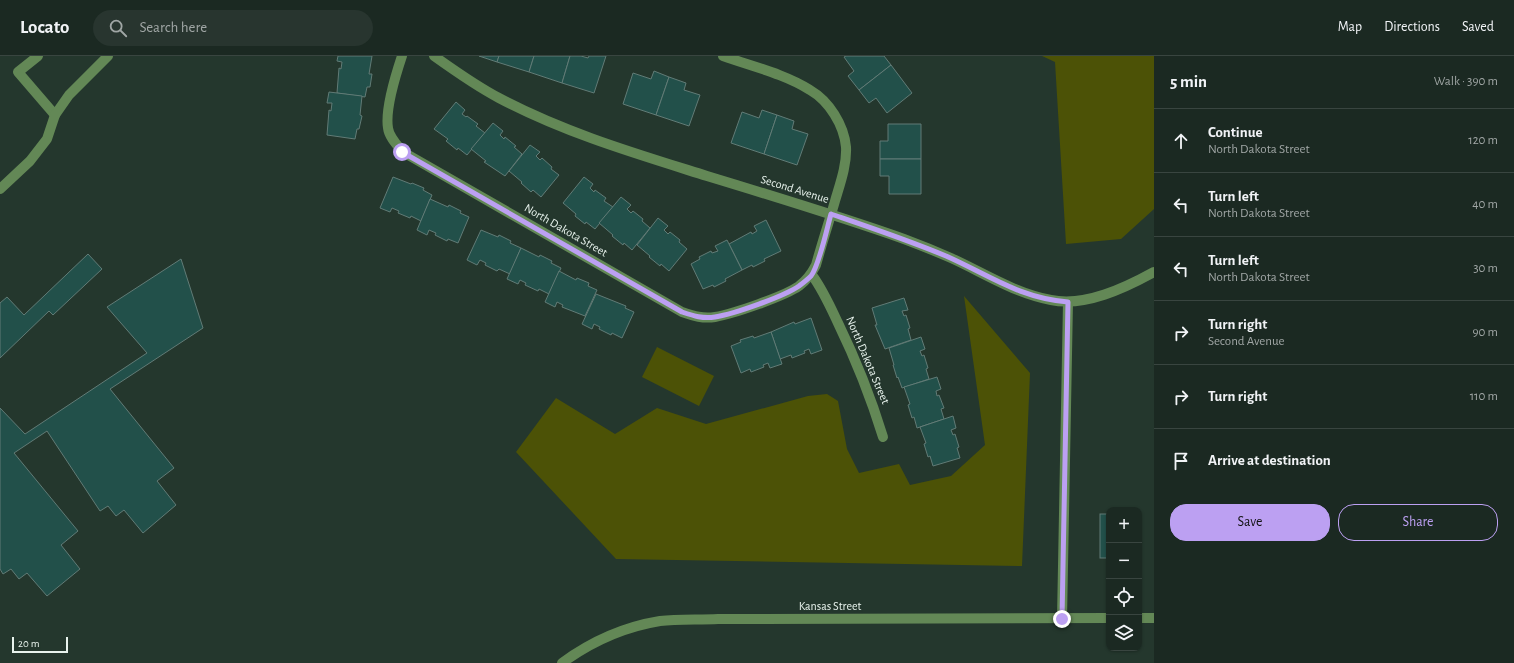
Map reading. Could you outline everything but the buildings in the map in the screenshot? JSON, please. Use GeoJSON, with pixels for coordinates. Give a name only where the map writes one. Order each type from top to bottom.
{"type":"FeatureCollection","features":[{"type":"Feature","properties":{"kind":"street"},"geometry":{"type":"LineString","coordinates":[[38,56],[18,72],[55,115]]}},
{"type":"Feature","properties":{"kind":"street"},"geometry":{"type":"LineString","coordinates":[[0,189],[30,161],[47,139],[55,115],[69,95],[108,56]]}},
{"type":"Feature","properties":{"kind":"street","name":"North Dakota Street"},"geometry":{"type":"LineString","coordinates":[[402,56],[388,112],[388,129],[394,142],[402,152],[682,312],[698,318],[715,317],[735,312],[781,295],[799,286],[812,275],[822,289],[847,340],[864,380],[883,437]]}},
{"type":"Feature","properties":{"kind":"street","name":"Second Avenue"},"geometry":{"type":"LineString","coordinates":[[434,56],[499,98],[540,118],[647,157],[831,214],[930,249],[1008,287],[1052,300],[1068,302],[1111,292],[1154,272]]}},
{"type":"Feature","properties":{"kind":"street"},"geometry":{"type":"LineString","coordinates":[[722,56],[792,80],[810,90],[824,100],[842,131],[846,148],[843,174],[812,275]]}},
{"type":"Feature","properties":{"kind":"street"},"geometry":{"type":"LineString","coordinates":[[1062,619],[1068,302]]}},
{"type":"Feature","properties":{"kind":"street","name":"Kansas Street"},"geometry":{"type":"LineString","coordinates":[[562,663],[590,644],[614,633],[661,621],[718,619],[1106,618]]}},
{"type":"Feature","properties":{"kind":"street"},"geometry":{"type":"LineString","coordinates":[[1142,618],[1154,618]]}},
{"type":"Feature","properties":{"kind":"green space"},"geometry":{"type":"Polygon","coordinates":[[[1042,56],[1154,56],[1154,209],[1121,239],[1066,244],[1055,62],[1042,56]]]}},
{"type":"Feature","properties":{"kind":"green space"},"geometry":{"type":"Polygon","coordinates":[[[964,296],[1030,373],[1022,566],[616,559],[516,452],[556,398],[615,434],[657,408],[706,424],[808,396],[827,394],[838,401],[847,449],[859,473],[899,464],[910,485],[951,476],[985,445],[964,296]]]}},
{"type":"Feature","properties":{"kind":"green space"},"geometry":{"type":"Polygon","coordinates":[[[657,347],[714,376],[699,406],[642,377],[657,347]]]}},
{"type":"Feature","properties":{"kind":"route"},"geometry":{"type":"LineString","coordinates":[[402,152],[682,312],[698,318],[715,317],[735,312],[781,295],[799,286],[812,275],[831,214],[930,249],[1008,287],[1033,296],[1068,302],[1062,619]]}}]}
